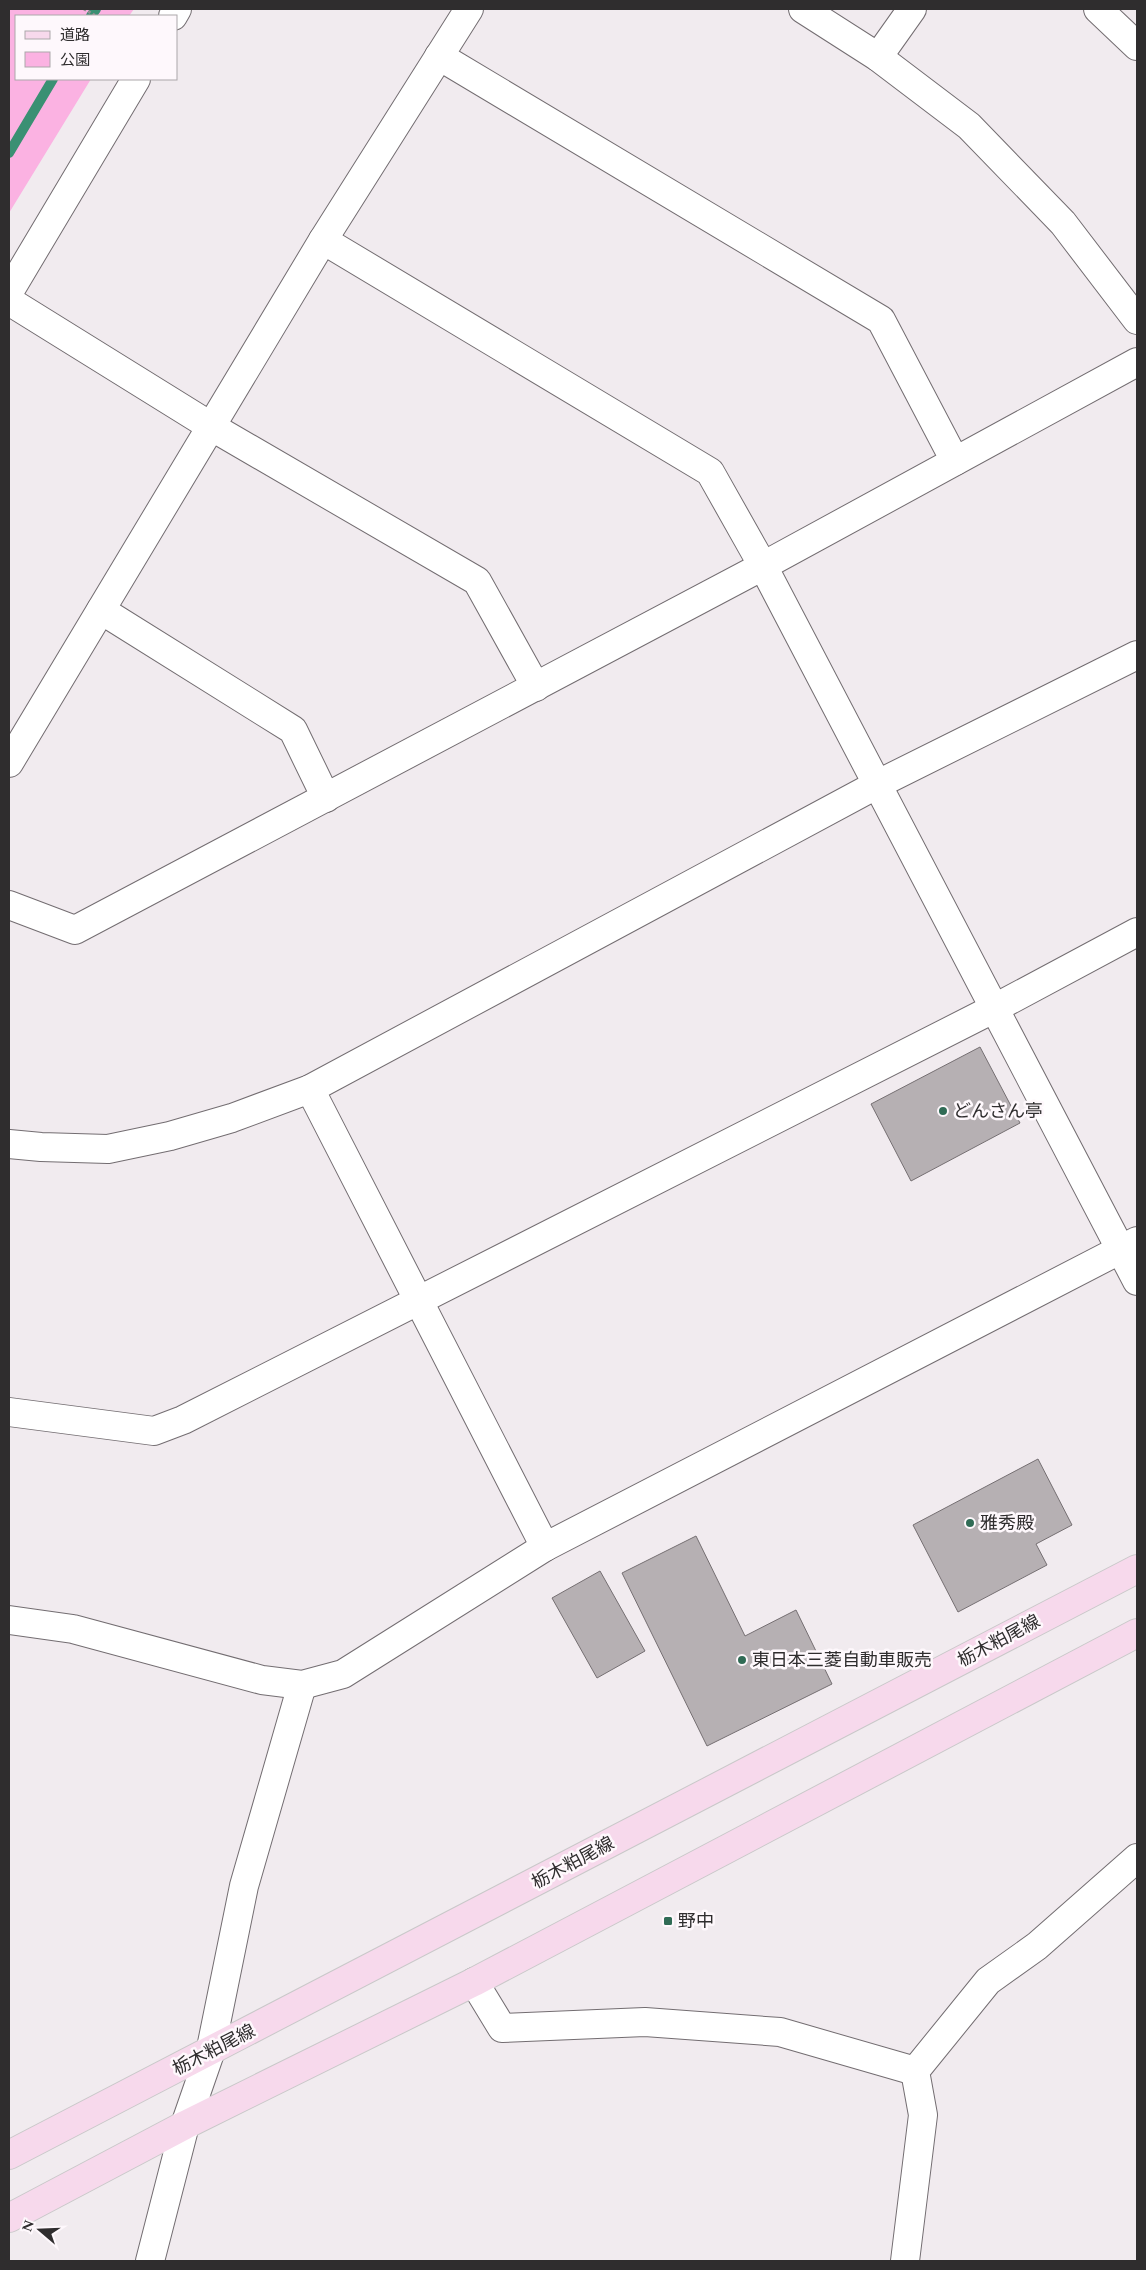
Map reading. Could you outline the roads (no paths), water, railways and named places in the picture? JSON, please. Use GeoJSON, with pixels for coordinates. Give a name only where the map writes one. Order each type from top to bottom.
{"type":"FeatureCollection","features":[{"type":"Feature","properties":{"kind":"main road","name":"栃木粕尾線"},"geometry":{"type":"LineString","coordinates":[[9,2155],[1137,1569]]}},
{"type":"Feature","properties":{"kind":"main road"},"geometry":{"type":"LineString","coordinates":[[9,2218],[185,2125],[474,1982],[1137,1633]]}},
{"type":"Feature","properties":{"kind":"street"},"geometry":{"type":"LineString","coordinates":[[9,763],[212,428],[323,240],[469,9]]}},
{"type":"Feature","properties":{"kind":"street"},"geometry":{"type":"LineString","coordinates":[[803,9],[878,57],[969,126],[1063,223],[1137,320]]}},
{"type":"Feature","properties":{"kind":"street"},"geometry":{"type":"LineString","coordinates":[[878,57],[912,9]]}},
{"type":"Feature","properties":{"kind":"street"},"geometry":{"type":"LineString","coordinates":[[1098,9],[1137,46]]}},
{"type":"Feature","properties":{"kind":"street"},"geometry":{"type":"LineString","coordinates":[[439,56],[881,320],[955,462]]}},
{"type":"Feature","properties":{"kind":"street"},"geometry":{"type":"LineString","coordinates":[[9,292],[135,80]]}},
{"type":"Feature","properties":{"kind":"street"},"geometry":{"type":"LineString","coordinates":[[323,240],[710,472],[763,566],[995,1008],[1129,1245],[1137,1281]]}},
{"type":"Feature","properties":{"kind":"street"},"geometry":{"type":"LineString","coordinates":[[9,301],[212,428],[477,581],[536,687]]}},
{"type":"Feature","properties":{"kind":"street"},"geometry":{"type":"LineString","coordinates":[[9,905],[75,930],[763,566],[1137,362]]}},
{"type":"Feature","properties":{"kind":"street"},"geometry":{"type":"LineString","coordinates":[[101,610],[293,730],[326,798]]}},
{"type":"Feature","properties":{"kind":"street"},"geometry":{"type":"LineString","coordinates":[[9,1144],[108,1149],[170,1136],[232,1118],[310,1089],[878,784],[1137,655]]}},
{"type":"Feature","properties":{"kind":"street"},"geometry":{"type":"LineString","coordinates":[[9,1412],[154,1431],[183,1420],[995,1008],[1137,932]]}},
{"type":"Feature","properties":{"kind":"street"},"geometry":{"type":"LineString","coordinates":[[310,1089],[545,1546]]}},
{"type":"Feature","properties":{"kind":"street"},"geometry":{"type":"LineString","coordinates":[[9,1620],[73,1629],[262,1680],[302,1685],[343,1674],[545,1546],[1129,1245]]}},
{"type":"Feature","properties":{"kind":"street"},"geometry":{"type":"LineString","coordinates":[[150,2261],[185,2125],[210,2052],[244,1886],[302,1685]]}},
{"type":"Feature","properties":{"kind":"street"},"geometry":{"type":"LineString","coordinates":[[905,2261],[923,2115],[915,2071],[988,1981],[1037,1946],[1137,1858]]}},
{"type":"Feature","properties":{"kind":"street"},"geometry":{"type":"LineString","coordinates":[[474,1982],[502,2028],[645,2022],[780,2032],[915,2071]]}},
{"type":"Feature","properties":{"kind":"waterway"},"geometry":{"type":"LineString","coordinates":[[92,15],[96,9]]}},
{"type":"Feature","properties":{"kind":"waterway"},"geometry":{"type":"LineString","coordinates":[[9,153],[52,80]]}},
{"type":"Feature","properties":{"kind":"place","name":"どんさん亭"},"geometry":{"type":"Point","coordinates":[943,1111]}},
{"type":"Feature","properties":{"kind":"place","name":"雅秀殿"},"geometry":{"type":"Point","coordinates":[970,1523]}},
{"type":"Feature","properties":{"kind":"place","name":"東日本三菱自動車販売"},"geometry":{"type":"Point","coordinates":[742,1660]}},
{"type":"Feature","properties":{"kind":"place","name":"野中"},"geometry":{"type":"Point","coordinates":[668,1921]}}]}
